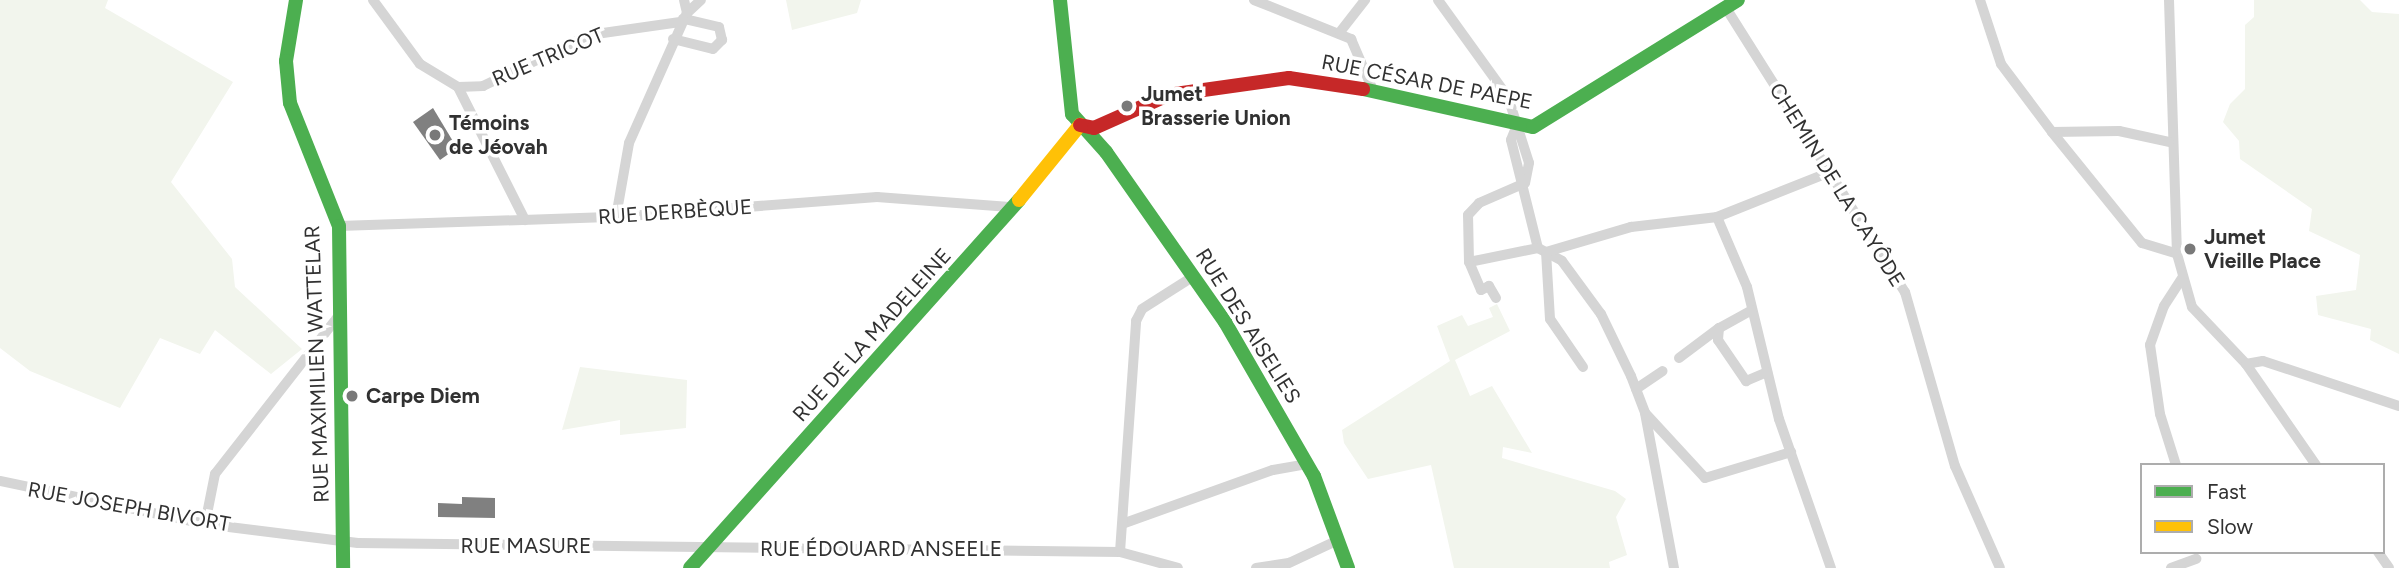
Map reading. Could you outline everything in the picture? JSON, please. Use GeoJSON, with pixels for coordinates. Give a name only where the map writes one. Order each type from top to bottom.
{"type":"FeatureCollection","features":[{"type":"Feature","properties":{"kind":"street","name":"RUE MAXIMILIEN WATTELAR"},"geometry":{"type":"LineString","coordinates":[[296,0],[286,61],[290,103],[338,226],[343,568]]}},
{"type":"Feature","properties":{"kind":"street"},"geometry":{"type":"LineString","coordinates":[[373,0],[420,64],[458,87],[525,220]]}},
{"type":"Feature","properties":{"kind":"street"},"geometry":{"type":"LineString","coordinates":[[683,18],[684,0]]}},
{"type":"Feature","properties":{"kind":"street"},"geometry":{"type":"LineString","coordinates":[[616,217],[629,143],[683,18],[701,0]]}},
{"type":"Feature","properties":{"kind":"street","name":"RUE DES AISELIES"},"geometry":{"type":"LineString","coordinates":[[1060,0],[1069,95],[1080,125],[1194,276],[1306,464],[1348,568]]}},
{"type":"Feature","properties":{"kind":"street"},"geometry":{"type":"LineString","coordinates":[[1254,0],[1340,32],[1356,47],[1373,90]]}},
{"type":"Feature","properties":{"kind":"street"},"geometry":{"type":"LineString","coordinates":[[1340,32],[1365,0]]}},
{"type":"Feature","properties":{"kind":"street"},"geometry":{"type":"LineString","coordinates":[[1438,0],[1496,76],[1517,125],[1511,139],[1542,250],[1550,319],[1583,368]]}},
{"type":"Feature","properties":{"kind":"street"},"geometry":{"type":"LineString","coordinates":[[1980,0],[2001,64],[2052,132],[2142,242],[2161,254],[2177,254]]}},
{"type":"Feature","properties":{"kind":"street"},"geometry":{"type":"LineString","coordinates":[[2169,0],[2169,142],[2177,254],[2182,278],[2192,307],[2208,329],[2246,363],[2315,463]]}},
{"type":"Feature","properties":{"kind":"street","name":"RUE CÉSAR DE PAEPE"},"geometry":{"type":"LineString","coordinates":[[1080,125],[1094,128],[1168,95],[1263,80],[1310,80],[1373,90],[1517,125],[1544,123],[1732,4]]}},
{"type":"Feature","properties":{"kind":"street","name":"CHEMIN DE LA CAYÔDE"},"geometry":{"type":"LineString","coordinates":[[1732,4],[1830,172],[1905,292],[1955,466],[2000,568]]}},
{"type":"Feature","properties":{"kind":"street"},"geometry":{"type":"LineString","coordinates":[[673,39],[713,49],[722,40],[719,27],[683,18]]}},
{"type":"Feature","properties":{"kind":"street","name":"RUE TRICOT"},"geometry":{"type":"LineString","coordinates":[[458,87],[483,86],[589,35],[683,18]]}},
{"type":"Feature","properties":{"kind":"street","name":"RUE DE LA MADELEINE"},"geometry":{"type":"LineString","coordinates":[[690,568],[1080,125]]}},
{"type":"Feature","properties":{"kind":"street"},"geometry":{"type":"LineString","coordinates":[[2052,132],[2119,131],[2169,142]]}},
{"type":"Feature","properties":{"kind":"street"},"geometry":{"type":"LineString","coordinates":[[1469,262],[1542,250],[1631,227],[1717,217],[1830,172]]}},
{"type":"Feature","properties":{"kind":"street"},"geometry":{"type":"LineString","coordinates":[[1496,298],[1489,286],[1481,290],[1469,262],[1468,215],[1479,203],[1525,183]]}},
{"type":"Feature","properties":{"kind":"street","name":"RUE DERBÈQUE"},"geometry":{"type":"LineString","coordinates":[[338,226],[616,217],[877,197],[1010,207]]}},
{"type":"Feature","properties":{"kind":"street"},"geometry":{"type":"LineString","coordinates":[[1717,217],[1752,310],[1791,452],[1831,568]]}},
{"type":"Feature","properties":{"kind":"street"},"geometry":{"type":"LineString","coordinates":[[1542,250],[1562,261],[1601,314],[1636,389],[1645,413],[1674,568]]}},
{"type":"Feature","properties":{"kind":"street"},"geometry":{"type":"LineString","coordinates":[[1120,552],[1136,320],[1142,309],[1194,276]]}},
{"type":"Feature","properties":{"kind":"street"},"geometry":{"type":"LineString","coordinates":[[2175,463],[2160,414],[2150,345],[2164,306],[2182,278]]}},
{"type":"Feature","properties":{"kind":"street"},"geometry":{"type":"LineString","coordinates":[[1679,358],[1719,328],[1752,310]]}},
{"type":"Feature","properties":{"kind":"street"},"geometry":{"type":"LineString","coordinates":[[205,524],[215,474],[340,314]]}},
{"type":"Feature","properties":{"kind":"street"},"geometry":{"type":"LineString","coordinates":[[1719,328],[1718,340],[1746,381],[1767,372]]}},
{"type":"Feature","properties":{"kind":"street"},"geometry":{"type":"LineString","coordinates":[[2246,363],[2263,361],[2399,406]]}},
{"type":"Feature","properties":{"kind":"street"},"geometry":{"type":"LineString","coordinates":[[1636,389],[1663,371]]}},
{"type":"Feature","properties":{"kind":"street"},"geometry":{"type":"LineString","coordinates":[[1645,413],[1705,478],[1791,452]]}},
{"type":"Feature","properties":{"kind":"street"},"geometry":{"type":"LineString","coordinates":[[1122,524],[1272,470],[1306,464]]}},
{"type":"Feature","properties":{"kind":"street","name":"RUE JOSEPH BIVORT"},"geometry":{"type":"LineString","coordinates":[[0,481],[205,524],[343,539]]}},
{"type":"Feature","properties":{"kind":"street","name":"RUE MASURE"},"geometry":{"type":"LineString","coordinates":[[343,539],[374,544],[709,547]]}},
{"type":"Feature","properties":{"kind":"street"},"geometry":{"type":"LineString","coordinates":[[1256,568],[1289,565],[1336,541]]}},
{"type":"Feature","properties":{"kind":"street","name":"RUE ÉDOUARD ANSEELE"},"geometry":{"type":"LineString","coordinates":[[709,547],[1120,552],[1178,568]]}},
{"type":"Feature","properties":{"kind":"street"},"geometry":{"type":"LineString","coordinates":[[2171,568],[2197,560]]}},
{"type":"Feature","properties":{"kind":"shaded area"},"geometry":{"type":"Polygon","coordinates":[[[0,0],[108,0],[105,8],[233,82],[171,182],[232,259],[235,287],[302,349],[271,374],[215,330],[200,354],[160,338],[120,408],[30,371],[0,348],[0,0]]]}},
{"type":"Feature","properties":{"kind":"shaded area"},"geometry":{"type":"Polygon","coordinates":[[[786,0],[861,0],[857,13],[792,30],[786,0]]]}},
{"type":"Feature","properties":{"kind":"shaded area"},"geometry":{"type":"Polygon","coordinates":[[[2254,0],[2360,0],[2372,12],[2399,14],[2399,354],[2370,340],[2371,329],[2318,315],[2316,296],[2356,290],[2360,255],[2309,231],[2312,209],[2240,159],[2239,141],[2223,122],[2230,104],[2245,89],[2245,25],[2254,17],[2254,0]]]}},
{"type":"Feature","properties":{"kind":"shaded area"},"geometry":{"type":"Polygon","coordinates":[[[1497,304],[1510,331],[1455,360],[1470,396],[1492,386],[1532,453],[1503,447],[1502,458],[1615,491],[1626,499],[1616,517],[1627,555],[1609,562],[1610,568],[1454,568],[1431,465],[1368,479],[1344,443],[1342,430],[1450,361],[1437,326],[1462,315],[1468,326],[1493,317],[1489,308],[1497,304]]]}},
{"type":"Feature","properties":{"kind":"shaded area"},"geometry":{"type":"Polygon","coordinates":[[[580,367],[687,380],[686,428],[620,435],[620,420],[562,430],[580,367]]]}},
{"type":"Feature","properties":{"kind":"building","name":"Témoins de Jéovah"},"geometry":{"type":"Polygon","coordinates":[[[433,108],[457,148],[440,160],[413,122],[433,108]]]}},
{"type":"Feature","properties":{"kind":"building"},"geometry":{"type":"Polygon","coordinates":[[[462,497],[495,498],[495,518],[438,517],[438,503],[462,504],[462,497]]]}},
{"type":"Feature","properties":{"kind":"traffic: fast"},"geometry":{"type":"LineString","coordinates":[[296,0],[286,61],[290,103],[339,226],[343,568]]}},
{"type":"Feature","properties":{"kind":"traffic: fast"},"geometry":{"type":"LineString","coordinates":[[1060,0],[1072,114],[1106,152],[1225,322],[1314,476],[1348,568]]}},
{"type":"Feature","properties":{"kind":"traffic: fast"},"geometry":{"type":"LineString","coordinates":[[1363,89],[1533,127],[1738,0]]}},
{"type":"Feature","properties":{"kind":"traffic: fast"},"geometry":{"type":"LineString","coordinates":[[690,568],[1019,200]]}},
{"type":"Feature","properties":{"kind":"traffic: slow"},"geometry":{"type":"LineString","coordinates":[[1019,200],[1080,125]]}},
{"type":"Feature","properties":{"kind":"traffic: jam"},"geometry":{"type":"LineString","coordinates":[[1080,125],[1094,128],[1168,95],[1289,78],[1363,89]]}},
{"type":"Feature","properties":{"kind":"place","name":"Jumet Brasserie Union"},"geometry":{"type":"Point","coordinates":[1127,106]}},
{"type":"Feature","properties":{"kind":"place","name":"Témoins de Jéovah"},"geometry":{"type":"Point","coordinates":[435,135]}},
{"type":"Feature","properties":{"kind":"place","name":"Jumet Vieille Place"},"geometry":{"type":"Point","coordinates":[2190,249]}},
{"type":"Feature","properties":{"kind":"place","name":"Carpe Diem"},"geometry":{"type":"Point","coordinates":[352,396]}}]}
